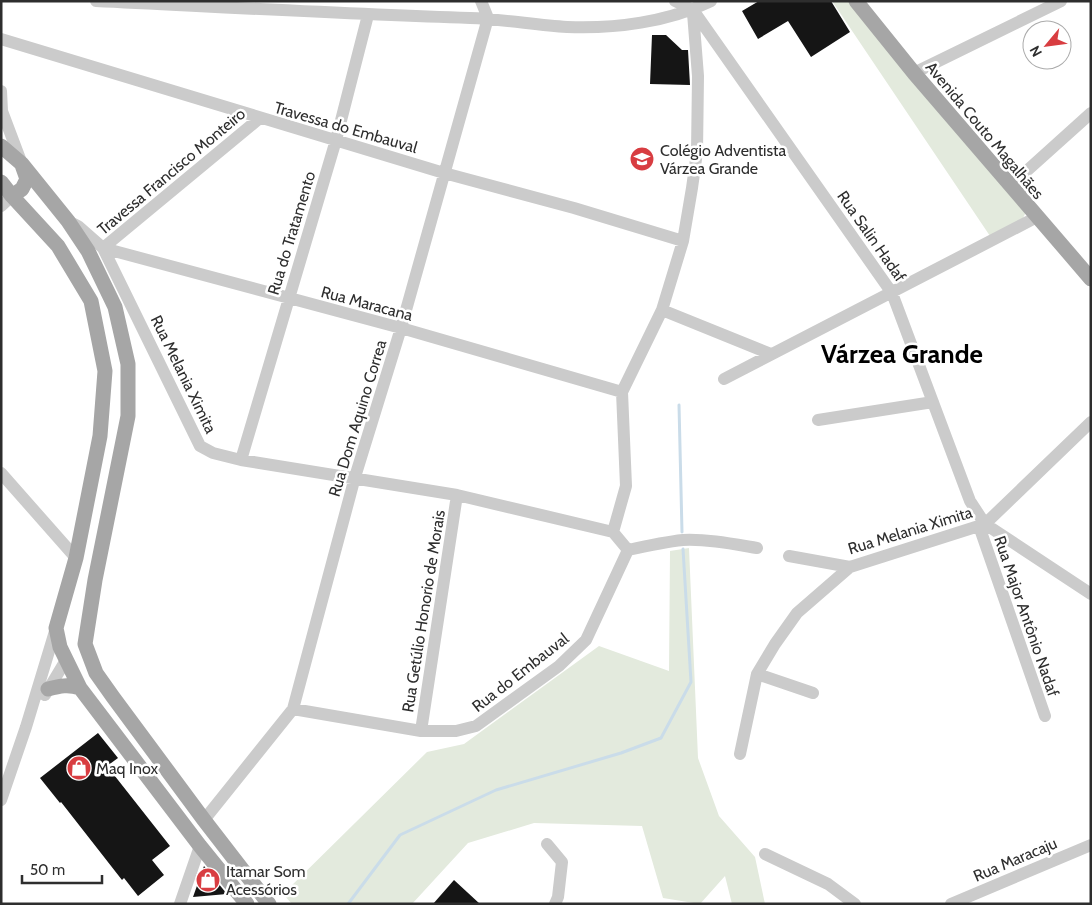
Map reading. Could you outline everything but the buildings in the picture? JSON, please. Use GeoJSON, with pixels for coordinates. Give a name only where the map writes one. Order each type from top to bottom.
{"type":"FeatureCollection","features":[{"type":"Feature","properties":{"kind":"main road","name":"Avenida Couto Magalhães"},"geometry":{"type":"LineString","coordinates":[[856,1],[914,73],[1091,279]]}},
{"type":"Feature","properties":{"kind":"main road"},"geometry":{"type":"LineString","coordinates":[[1,146],[22,164],[68,221],[88,251],[116,306],[128,364],[128,416],[95,580],[86,644],[81,652],[66,660]]}},
{"type":"Feature","properties":{"kind":"main road"},"geometry":{"type":"LineString","coordinates":[[7,201],[22,189],[27,179],[22,164]]}},
{"type":"Feature","properties":{"kind":"main road"},"geometry":{"type":"LineString","coordinates":[[1,182],[7,201],[58,246],[91,302],[105,371],[100,436],[76,558],[56,628],[60,646],[80,688],[200,846],[247,904]]}},
{"type":"Feature","properties":{"kind":"main road"},"geometry":{"type":"LineString","coordinates":[[76,558],[89,566],[95,580]]}},
{"type":"Feature","properties":{"kind":"main road"},"geometry":{"type":"LineString","coordinates":[[86,644],[96,673],[204,820],[269,904]]}},
{"type":"Feature","properties":{"kind":"main road"},"geometry":{"type":"LineString","coordinates":[[48,689],[62,685],[72,685],[80,688]]}},
{"type":"Feature","properties":{"kind":"street"},"geometry":{"type":"LineString","coordinates":[[96,1],[368,15],[488,18],[567,27],[613,26],[647,21],[693,10],[711,1]]}},
{"type":"Feature","properties":{"kind":"street"},"geometry":{"type":"LineString","coordinates":[[481,1],[488,18]]}},
{"type":"Feature","properties":{"kind":"street","name":"Rua Salin Hadaf"},"geometry":{"type":"LineString","coordinates":[[675,1],[693,10],[892,293],[970,501],[982,525]]}},
{"type":"Feature","properties":{"kind":"street"},"geometry":{"type":"LineString","coordinates":[[914,73],[1061,1]]}},
{"type":"Feature","properties":{"kind":"street"},"geometry":{"type":"LineString","coordinates":[[693,10],[698,76],[697,152],[683,241],[662,310],[622,392],[626,486],[612,532],[628,550],[663,542],[684,540],[708,541],[757,548]]}},
{"type":"Feature","properties":{"kind":"street","name":"Rua do Tratamento"},"geometry":{"type":"LineString","coordinates":[[241,460],[336,140],[368,15]]}},
{"type":"Feature","properties":{"kind":"street","name":"Rua Dom Aquino Correa"},"geometry":{"type":"LineString","coordinates":[[204,820],[293,709],[355,477],[401,328],[488,18]]}},
{"type":"Feature","properties":{"kind":"street","name":"Travessa do Embauval"},"geometry":{"type":"LineString","coordinates":[[1,39],[444,173],[574,208],[683,241]]}},
{"type":"Feature","properties":{"kind":"street"},"geometry":{"type":"LineString","coordinates":[[1,91],[2,113],[22,164]]}},
{"type":"Feature","properties":{"kind":"street"},"geometry":{"type":"LineString","coordinates":[[1011,185],[1091,113]]}},
{"type":"Feature","properties":{"kind":"street","name":"Travessa Francisco Monteiro"},"geometry":{"type":"LineString","coordinates":[[103,248],[260,118]]}},
{"type":"Feature","properties":{"kind":"street"},"geometry":{"type":"LineString","coordinates":[[724,379],[1037,217]]}},
{"type":"Feature","properties":{"kind":"street","name":"Rua Melania Ximita"},"geometry":{"type":"LineString","coordinates":[[68,221],[78,226],[103,248],[200,446],[213,453],[241,460],[457,495],[612,532]]}},
{"type":"Feature","properties":{"kind":"street","name":"Rua Maracana"},"geometry":{"type":"LineString","coordinates":[[103,248],[401,328],[622,392]]}},
{"type":"Feature","properties":{"kind":"street"},"geometry":{"type":"LineString","coordinates":[[662,310],[771,354]]}},
{"type":"Feature","properties":{"kind":"street"},"geometry":{"type":"LineString","coordinates":[[818,420],[933,402]]}},
{"type":"Feature","properties":{"kind":"street","name":"Rua Melania Ximita"},"geometry":{"type":"LineString","coordinates":[[789,556],[850,567],[982,525],[1091,422]]}},
{"type":"Feature","properties":{"kind":"street"},"geometry":{"type":"LineString","coordinates":[[1,473],[76,558]]}},
{"type":"Feature","properties":{"kind":"street","name":"Rua Getúlio Honorio de Morais"},"geometry":{"type":"LineString","coordinates":[[422,731],[457,495]]}},
{"type":"Feature","properties":{"kind":"street"},"geometry":{"type":"LineString","coordinates":[[982,525],[1091,594]]}},
{"type":"Feature","properties":{"kind":"street","name":"Rua Major Antônio Nadaf"},"geometry":{"type":"LineString","coordinates":[[982,525],[1046,716]]}},
{"type":"Feature","properties":{"kind":"street","name":"Rua do Embauval"},"geometry":{"type":"LineString","coordinates":[[293,709],[422,731],[456,730],[476,726],[571,656],[586,640],[628,550]]}},
{"type":"Feature","properties":{"kind":"street"},"geometry":{"type":"LineString","coordinates":[[740,754],[758,674],[775,644],[797,613],[850,567]]}},
{"type":"Feature","properties":{"kind":"street"},"geometry":{"type":"LineString","coordinates":[[26,727],[56,628]]}},
{"type":"Feature","properties":{"kind":"street"},"geometry":{"type":"LineString","coordinates":[[1,800],[5,773],[26,727],[66,660]]}},
{"type":"Feature","properties":{"kind":"street"},"geometry":{"type":"LineString","coordinates":[[758,674],[813,693]]}},
{"type":"Feature","properties":{"kind":"street"},"geometry":{"type":"LineString","coordinates":[[547,844],[562,862],[560,901]]}},
{"type":"Feature","properties":{"kind":"street","name":"Rua Maracaju"},"geometry":{"type":"LineString","coordinates":[[951,904],[1091,845]]}},
{"type":"Feature","properties":{"kind":"street"},"geometry":{"type":"LineString","coordinates":[[180,904],[200,846]]}},
{"type":"Feature","properties":{"kind":"street"},"geometry":{"type":"LineString","coordinates":[[764,854],[828,884],[855,904]]}},
{"type":"Feature","properties":{"kind":"shaded area"},"geometry":{"type":"Polygon","coordinates":[[[832,1],[849,1],[1026,212],[1023,218],[990,236],[832,1]]]}},
{"type":"Feature","properties":{"kind":"shaded area"},"geometry":{"type":"Polygon","coordinates":[[[689,548],[698,758],[719,816],[755,857],[765,904],[732,904],[725,876],[700,904],[663,898],[642,826],[534,823],[468,843],[412,904],[292,904],[283,894],[427,752],[464,744],[599,646],[669,671],[670,551],[689,548]]]}},
{"type":"Feature","properties":{"kind":"waterway"},"geometry":{"type":"LineString","coordinates":[[679,405],[682,532]]}},
{"type":"Feature","properties":{"kind":"waterway"},"geometry":{"type":"LineString","coordinates":[[348,904],[400,835],[496,790],[621,753],[661,738],[691,682],[683,549]]}},
{"type":"Feature","properties":{"kind":"place","name":"Colégio Adventista Várzea Grande"},"geometry":{"type":"Point","coordinates":[642,159]}},
{"type":"Feature","properties":{"kind":"place","name":"Maq Inox"},"geometry":{"type":"Point","coordinates":[79,768]}},
{"type":"Feature","properties":{"kind":"place","name":"Itamar Som Acessórios"},"geometry":{"type":"Point","coordinates":[208,880]}},
{"type":"Feature","properties":{"kind":"district","name":"Várzea Grande"},"geometry":{"type":"Point","coordinates":[902,354]}}]}
